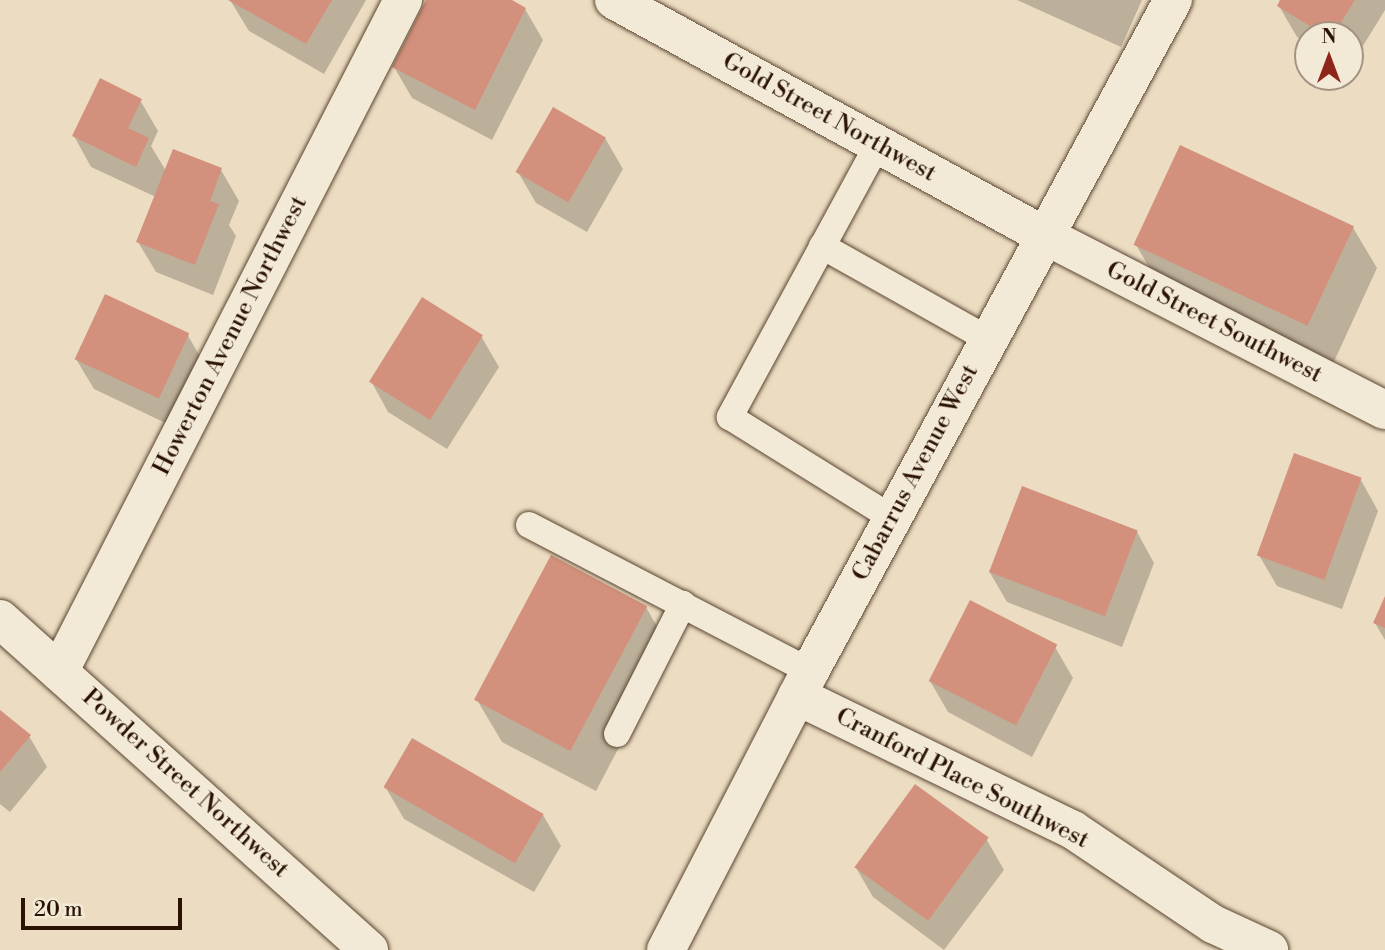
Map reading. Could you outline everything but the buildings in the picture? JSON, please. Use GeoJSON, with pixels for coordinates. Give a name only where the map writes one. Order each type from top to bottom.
{"type":"FeatureCollection","features":[{"type":"Feature","properties":{"kind":"street","name":"Howerton Avenue Northwest"},"geometry":{"type":"LineString","coordinates":[[59,672],[403,0]]}},
{"type":"Feature","properties":{"kind":"street","name":"Gold Street Northwest"},"geometry":{"type":"LineString","coordinates":[[614,0],[1044,235]]}},
{"type":"Feature","properties":{"kind":"street","name":"Cabarrus Avenue West"},"geometry":{"type":"LineString","coordinates":[[666,950],[892,518],[1173,0]]}},
{"type":"Feature","properties":{"kind":"street","name":"Gold Street Southwest"},"geometry":{"type":"LineString","coordinates":[[1044,235],[1385,410]]}},
{"type":"Feature","properties":{"kind":"street","name":"Powder Street Northwest"},"geometry":{"type":"LineString","coordinates":[[0,619],[369,950]]}},
{"type":"Feature","properties":{"kind":"street","name":"Cranford Place Southwest"},"geometry":{"type":"LineString","coordinates":[[804,683],[1073,830],[1213,924],[1269,950]]}},
{"type":"Feature","properties":{"kind":"lane"},"geometry":{"type":"LineString","coordinates":[[877,144],[730,417],[892,518]]}},
{"type":"Feature","properties":{"kind":"lane"},"geometry":{"type":"LineString","coordinates":[[822,246],[988,339]]}},
{"type":"Feature","properties":{"kind":"lane"},"geometry":{"type":"LineString","coordinates":[[529,525],[683,604],[804,683]]}},
{"type":"Feature","properties":{"kind":"lane"},"geometry":{"type":"LineString","coordinates":[[617,734],[683,604]]}}]}
